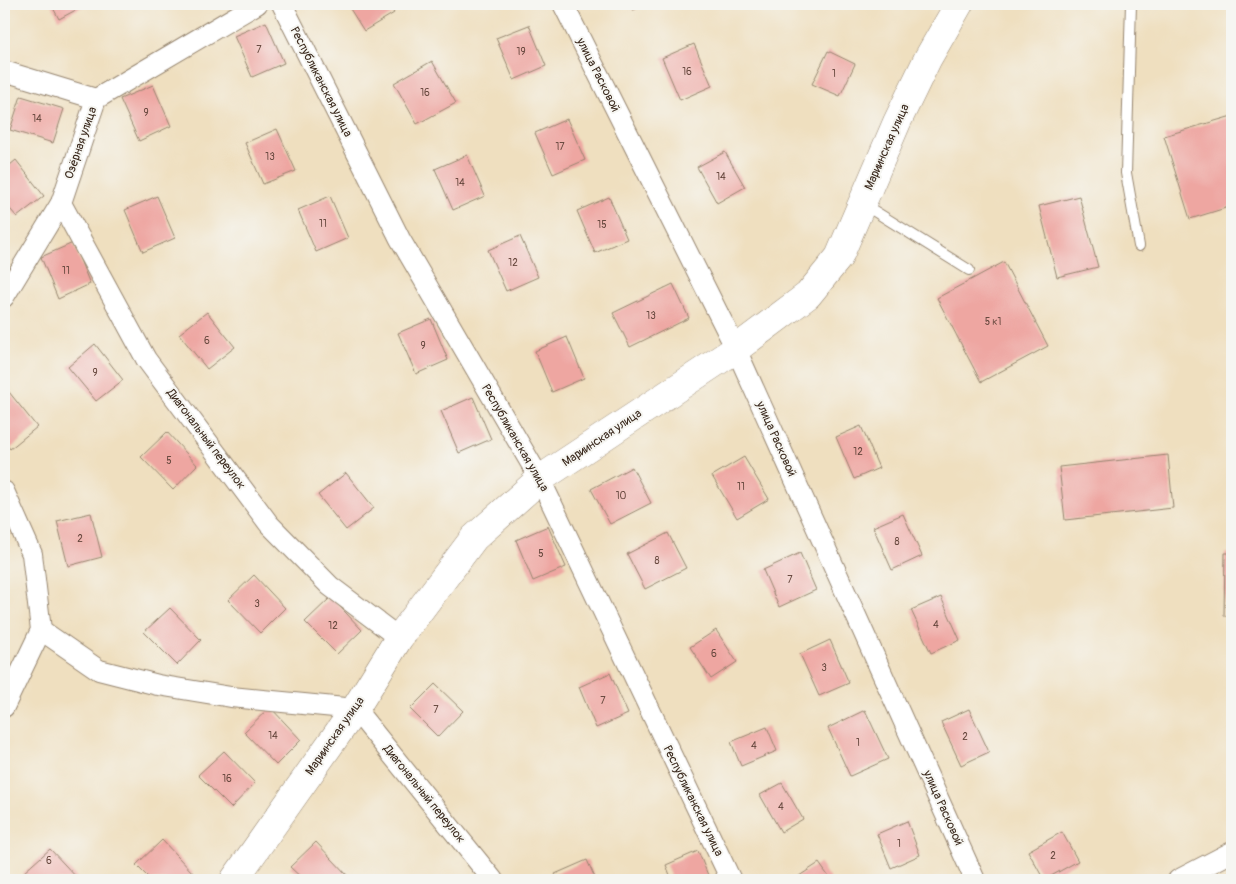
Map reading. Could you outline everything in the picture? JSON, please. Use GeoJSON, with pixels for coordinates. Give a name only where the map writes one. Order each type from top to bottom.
{"type":"FeatureCollection","features":[{"type":"Feature","properties":{"kind":"main road","name":"Мариинская улица"},"geometry":{"type":"LineString","coordinates":[[234,880],[355,709],[399,638],[474,538],[540,479],[736,349],[808,295],[826,275],[839,258],[897,122],[928,58],[959,4]]}},
{"type":"Feature","properties":{"kind":"street","name":"Озёрная улица"},"geometry":{"type":"LineString","coordinates":[[4,297],[61,203],[96,99],[257,4]]}},
{"type":"Feature","properties":{"kind":"street","name":"Республиканская улица"},"geometry":{"type":"LineString","coordinates":[[282,4],[400,239],[540,479],[731,880]]}},
{"type":"Feature","properties":{"kind":"street","name":"улица Расковой"},"geometry":{"type":"LineString","coordinates":[[563,4],[736,349],[975,880]]}},
{"type":"Feature","properties":{"kind":"street"},"geometry":{"type":"LineString","coordinates":[[4,71],[96,99]]}},
{"type":"Feature","properties":{"kind":"street","name":"Диагональный переулок"},"geometry":{"type":"LineString","coordinates":[[61,203],[146,359],[269,524],[330,586],[399,638]]}},
{"type":"Feature","properties":{"kind":"street"},"geometry":{"type":"LineString","coordinates":[[4,491],[32,554],[41,630],[4,707]]}},
{"type":"Feature","properties":{"kind":"street"},"geometry":{"type":"LineString","coordinates":[[41,630],[99,670],[124,677],[158,685],[231,697],[355,709]]}},
{"type":"Feature","properties":{"kind":"street","name":"Диагональный переулок"},"geometry":{"type":"LineString","coordinates":[[355,709],[493,880]]}},
{"type":"Feature","properties":{"kind":"street"},"geometry":{"type":"LineString","coordinates":[[1178,880],[1232,852]]}},
{"type":"Feature","properties":{"kind":"lane"},"geometry":{"type":"LineString","coordinates":[[1131,4],[1126,173],[1139,246]]}},
{"type":"Feature","properties":{"kind":"lane"},"geometry":{"type":"LineString","coordinates":[[862,204],[969,270]]}},
{"type":"Feature","properties":{"kind":"building"},"geometry":{"type":"Polygon","coordinates":[[[51,4],[87,4],[59,19],[51,4]]]}},
{"type":"Feature","properties":{"kind":"building"},"geometry":{"type":"Polygon","coordinates":[[[347,4],[388,4],[394,13],[364,31],[347,4]]]}},
{"type":"Feature","properties":{"kind":"building"},"geometry":{"type":"Polygon","coordinates":[[[631,4],[648,4],[633,10],[631,4]]]}},
{"type":"Feature","properties":{"kind":"building"},"geometry":{"type":"Polygon","coordinates":[[[266,22],[284,63],[252,77],[234,36],[266,22]]]}},
{"type":"Feature","properties":{"kind":"building"},"geometry":{"type":"Polygon","coordinates":[[[529,25],[546,66],[514,80],[496,38],[529,25]]]}},
{"type":"Feature","properties":{"kind":"building"},"geometry":{"type":"Polygon","coordinates":[[[694,44],[712,86],[680,100],[662,58],[694,44]]]}},
{"type":"Feature","properties":{"kind":"building"},"geometry":{"type":"Polygon","coordinates":[[[828,51],[855,64],[840,96],[812,84],[828,51]]]}},
{"type":"Feature","properties":{"kind":"building"},"geometry":{"type":"Polygon","coordinates":[[[432,61],[456,103],[417,124],[394,83],[432,61]]]}},
{"type":"Feature","properties":{"kind":"building"},"geometry":{"type":"Polygon","coordinates":[[[153,85],[171,126],[139,141],[120,99],[153,85]]]}},
{"type":"Feature","properties":{"kind":"building"},"geometry":{"type":"Polygon","coordinates":[[[21,96],[64,109],[53,143],[10,130],[21,96]]]}},
{"type":"Feature","properties":{"kind":"building"},"geometry":{"type":"Polygon","coordinates":[[[1232,116],[1232,206],[1190,219],[1164,136],[1232,116]]]}},
{"type":"Feature","properties":{"kind":"building"},"geometry":{"type":"Polygon","coordinates":[[[567,119],[585,160],[553,174],[535,133],[567,119]]]}},
{"type":"Feature","properties":{"kind":"building"},"geometry":{"type":"Polygon","coordinates":[[[277,129],[296,171],[263,184],[245,143],[277,129]]]}},
{"type":"Feature","properties":{"kind":"building"},"geometry":{"type":"Polygon","coordinates":[[[725,152],[745,187],[717,203],[697,167],[725,152]]]}},
{"type":"Feature","properties":{"kind":"building"},"geometry":{"type":"Polygon","coordinates":[[[467,155],[485,196],[453,210],[435,169],[467,155]]]}},
{"type":"Feature","properties":{"kind":"building"},"geometry":{"type":"Polygon","coordinates":[[[16,160],[44,196],[17,217],[4,202],[4,170],[16,160]]]}},
{"type":"Feature","properties":{"kind":"building"},"geometry":{"type":"Polygon","coordinates":[[[157,196],[175,238],[143,252],[125,210],[157,196]]]}},
{"type":"Feature","properties":{"kind":"building"},"geometry":{"type":"Polygon","coordinates":[[[330,196],[348,238],[316,252],[298,210],[330,196]]]}},
{"type":"Feature","properties":{"kind":"building"},"geometry":{"type":"Polygon","coordinates":[[[1079,196],[1098,267],[1057,277],[1039,206],[1079,196]]]}},
{"type":"Feature","properties":{"kind":"building"},"geometry":{"type":"Polygon","coordinates":[[[609,197],[627,239],[595,253],[577,211],[609,197]]]}},
{"type":"Feature","properties":{"kind":"building"},"geometry":{"type":"Polygon","coordinates":[[[520,236],[538,277],[506,291],[488,250],[520,236]]]}},
{"type":"Feature","properties":{"kind":"building"},"geometry":{"type":"Polygon","coordinates":[[[73,243],[90,284],[58,299],[41,257],[73,243]]]}},
{"type":"Feature","properties":{"kind":"building"},"geometry":{"type":"Polygon","coordinates":[[[1004,262],[1048,346],[981,382],[937,298],[1004,262]]]}},
{"type":"Feature","properties":{"kind":"building"},"geometry":{"type":"Polygon","coordinates":[[[673,284],[689,318],[630,347],[613,313],[673,284]]]}},
{"type":"Feature","properties":{"kind":"building"},"geometry":{"type":"Polygon","coordinates":[[[207,312],[235,347],[207,369],[179,334],[207,312]]]}},
{"type":"Feature","properties":{"kind":"building"},"geometry":{"type":"Polygon","coordinates":[[[431,319],[448,360],[416,374],[398,333],[431,319]]]}},
{"type":"Feature","properties":{"kind":"building"},"geometry":{"type":"Polygon","coordinates":[[[567,337],[584,378],[552,392],[535,351],[567,337]]]}},
{"type":"Feature","properties":{"kind":"building"},"geometry":{"type":"Polygon","coordinates":[[[95,344],[123,380],[96,401],[68,367],[95,344]]]}},
{"type":"Feature","properties":{"kind":"building"},"geometry":{"type":"Polygon","coordinates":[[[9,392],[37,427],[10,449],[4,441],[4,396],[9,392]]]}},
{"type":"Feature","properties":{"kind":"building"},"geometry":{"type":"Polygon","coordinates":[[[473,397],[491,439],[459,453],[441,411],[473,397]]]}},
{"type":"Feature","properties":{"kind":"building"},"geometry":{"type":"Polygon","coordinates":[[[861,426],[879,468],[854,479],[836,437],[861,426]]]}},
{"type":"Feature","properties":{"kind":"building"},"geometry":{"type":"Polygon","coordinates":[[[167,432],[197,465],[173,490],[141,457],[167,432]]]}},
{"type":"Feature","properties":{"kind":"building"},"geometry":{"type":"Polygon","coordinates":[[[1168,455],[1173,508],[1065,520],[1059,467],[1168,455]]]}},
{"type":"Feature","properties":{"kind":"building"},"geometry":{"type":"Polygon","coordinates":[[[744,457],[769,499],[737,518],[712,476],[744,457]]]}},
{"type":"Feature","properties":{"kind":"building"},"geometry":{"type":"Polygon","coordinates":[[[632,467],[651,503],[610,524],[591,489],[632,467]]]}},
{"type":"Feature","properties":{"kind":"building"},"geometry":{"type":"Polygon","coordinates":[[[346,473],[374,508],[346,530],[318,495],[346,473]]]}},
{"type":"Feature","properties":{"kind":"building"},"geometry":{"type":"Polygon","coordinates":[[[91,513],[102,557],[68,566],[57,521],[91,513]]]}},
{"type":"Feature","properties":{"kind":"building"},"geometry":{"type":"Polygon","coordinates":[[[903,514],[922,556],[892,570],[873,527],[903,514]]]}},
{"type":"Feature","properties":{"kind":"building"},"geometry":{"type":"Polygon","coordinates":[[[548,526],[566,567],[533,581],[516,540],[548,526]]]}},
{"type":"Feature","properties":{"kind":"building"},"geometry":{"type":"Polygon","coordinates":[[[668,533],[686,568],[645,589],[627,554],[668,533]]]}},
{"type":"Feature","properties":{"kind":"building"},"geometry":{"type":"Polygon","coordinates":[[[800,553],[816,590],[779,607],[763,570],[800,553]]]}},
{"type":"Feature","properties":{"kind":"building"},"geometry":{"type":"Polygon","coordinates":[[[1225,553],[1232,553],[1232,616],[1224,616],[1225,553]]]}},
{"type":"Feature","properties":{"kind":"building"},"geometry":{"type":"Polygon","coordinates":[[[254,575],[285,608],[260,633],[228,600],[254,575]]]}},
{"type":"Feature","properties":{"kind":"building"},"geometry":{"type":"Polygon","coordinates":[[[331,597],[362,630],[337,654],[305,622],[331,597]]]}},
{"type":"Feature","properties":{"kind":"building"},"geometry":{"type":"Polygon","coordinates":[[[941,597],[960,640],[931,653],[911,610],[941,597]]]}},
{"type":"Feature","properties":{"kind":"building"},"geometry":{"type":"Polygon","coordinates":[[[170,608],[201,640],[177,665],[144,632],[170,608]]]}},
{"type":"Feature","properties":{"kind":"building"},"geometry":{"type":"Polygon","coordinates":[[[716,630],[737,662],[711,679],[690,647],[716,630]]]}},
{"type":"Feature","properties":{"kind":"building"},"geometry":{"type":"Polygon","coordinates":[[[830,640],[849,683],[819,696],[800,654],[830,640]]]}},
{"type":"Feature","properties":{"kind":"building"},"geometry":{"type":"Polygon","coordinates":[[[610,673],[628,714],[596,728],[579,687],[610,673]]]}},
{"type":"Feature","properties":{"kind":"building"},"geometry":{"type":"Polygon","coordinates":[[[435,684],[463,711],[438,737],[410,709],[435,684]]]}},
{"type":"Feature","properties":{"kind":"building"},"geometry":{"type":"Polygon","coordinates":[[[270,707],[301,740],[276,765],[244,732],[270,707]]]}},
{"type":"Feature","properties":{"kind":"building"},"geometry":{"type":"Polygon","coordinates":[[[969,709],[989,752],[961,765],[941,722],[969,709]]]}},
{"type":"Feature","properties":{"kind":"building"},"geometry":{"type":"Polygon","coordinates":[[[865,710],[888,759],[850,776],[828,728],[865,710]]]}},
{"type":"Feature","properties":{"kind":"building"},"geometry":{"type":"Polygon","coordinates":[[[767,727],[777,751],[741,766],[731,742],[767,727]]]}},
{"type":"Feature","properties":{"kind":"building"},"geometry":{"type":"Polygon","coordinates":[[[224,751],[255,783],[231,808],[198,775],[224,751]]]}},
{"type":"Feature","properties":{"kind":"building"},"geometry":{"type":"Polygon","coordinates":[[[782,783],[803,819],[781,832],[760,795],[782,783]]]}},
{"type":"Feature","properties":{"kind":"building"},"geometry":{"type":"Polygon","coordinates":[[[907,821],[920,855],[891,868],[877,834],[907,821]]]}},
{"type":"Feature","properties":{"kind":"building"},"geometry":{"type":"Polygon","coordinates":[[[1062,832],[1078,861],[1044,880],[1028,851],[1062,832]]]}},
{"type":"Feature","properties":{"kind":"building"},"geometry":{"type":"Polygon","coordinates":[[[162,840],[193,873],[186,880],[151,880],[136,865],[162,840]]]}},
{"type":"Feature","properties":{"kind":"building"},"geometry":{"type":"Polygon","coordinates":[[[316,842],[347,875],[342,880],[304,880],[290,867],[316,842]]]}},
{"type":"Feature","properties":{"kind":"building"},"geometry":{"type":"Polygon","coordinates":[[[50,849],[79,880],[30,880],[23,873],[50,849]]]}},
{"type":"Feature","properties":{"kind":"building"},"geometry":{"type":"Polygon","coordinates":[[[698,851],[710,880],[672,880],[666,865],[698,851]]]}},
{"type":"Feature","properties":{"kind":"building"},"geometry":{"type":"Polygon","coordinates":[[[587,860],[596,880],[558,880],[555,874],[587,860]]]}},
{"type":"Feature","properties":{"kind":"building"},"geometry":{"type":"Polygon","coordinates":[[[819,863],[831,880],[793,880],[819,863]]]}}]}
